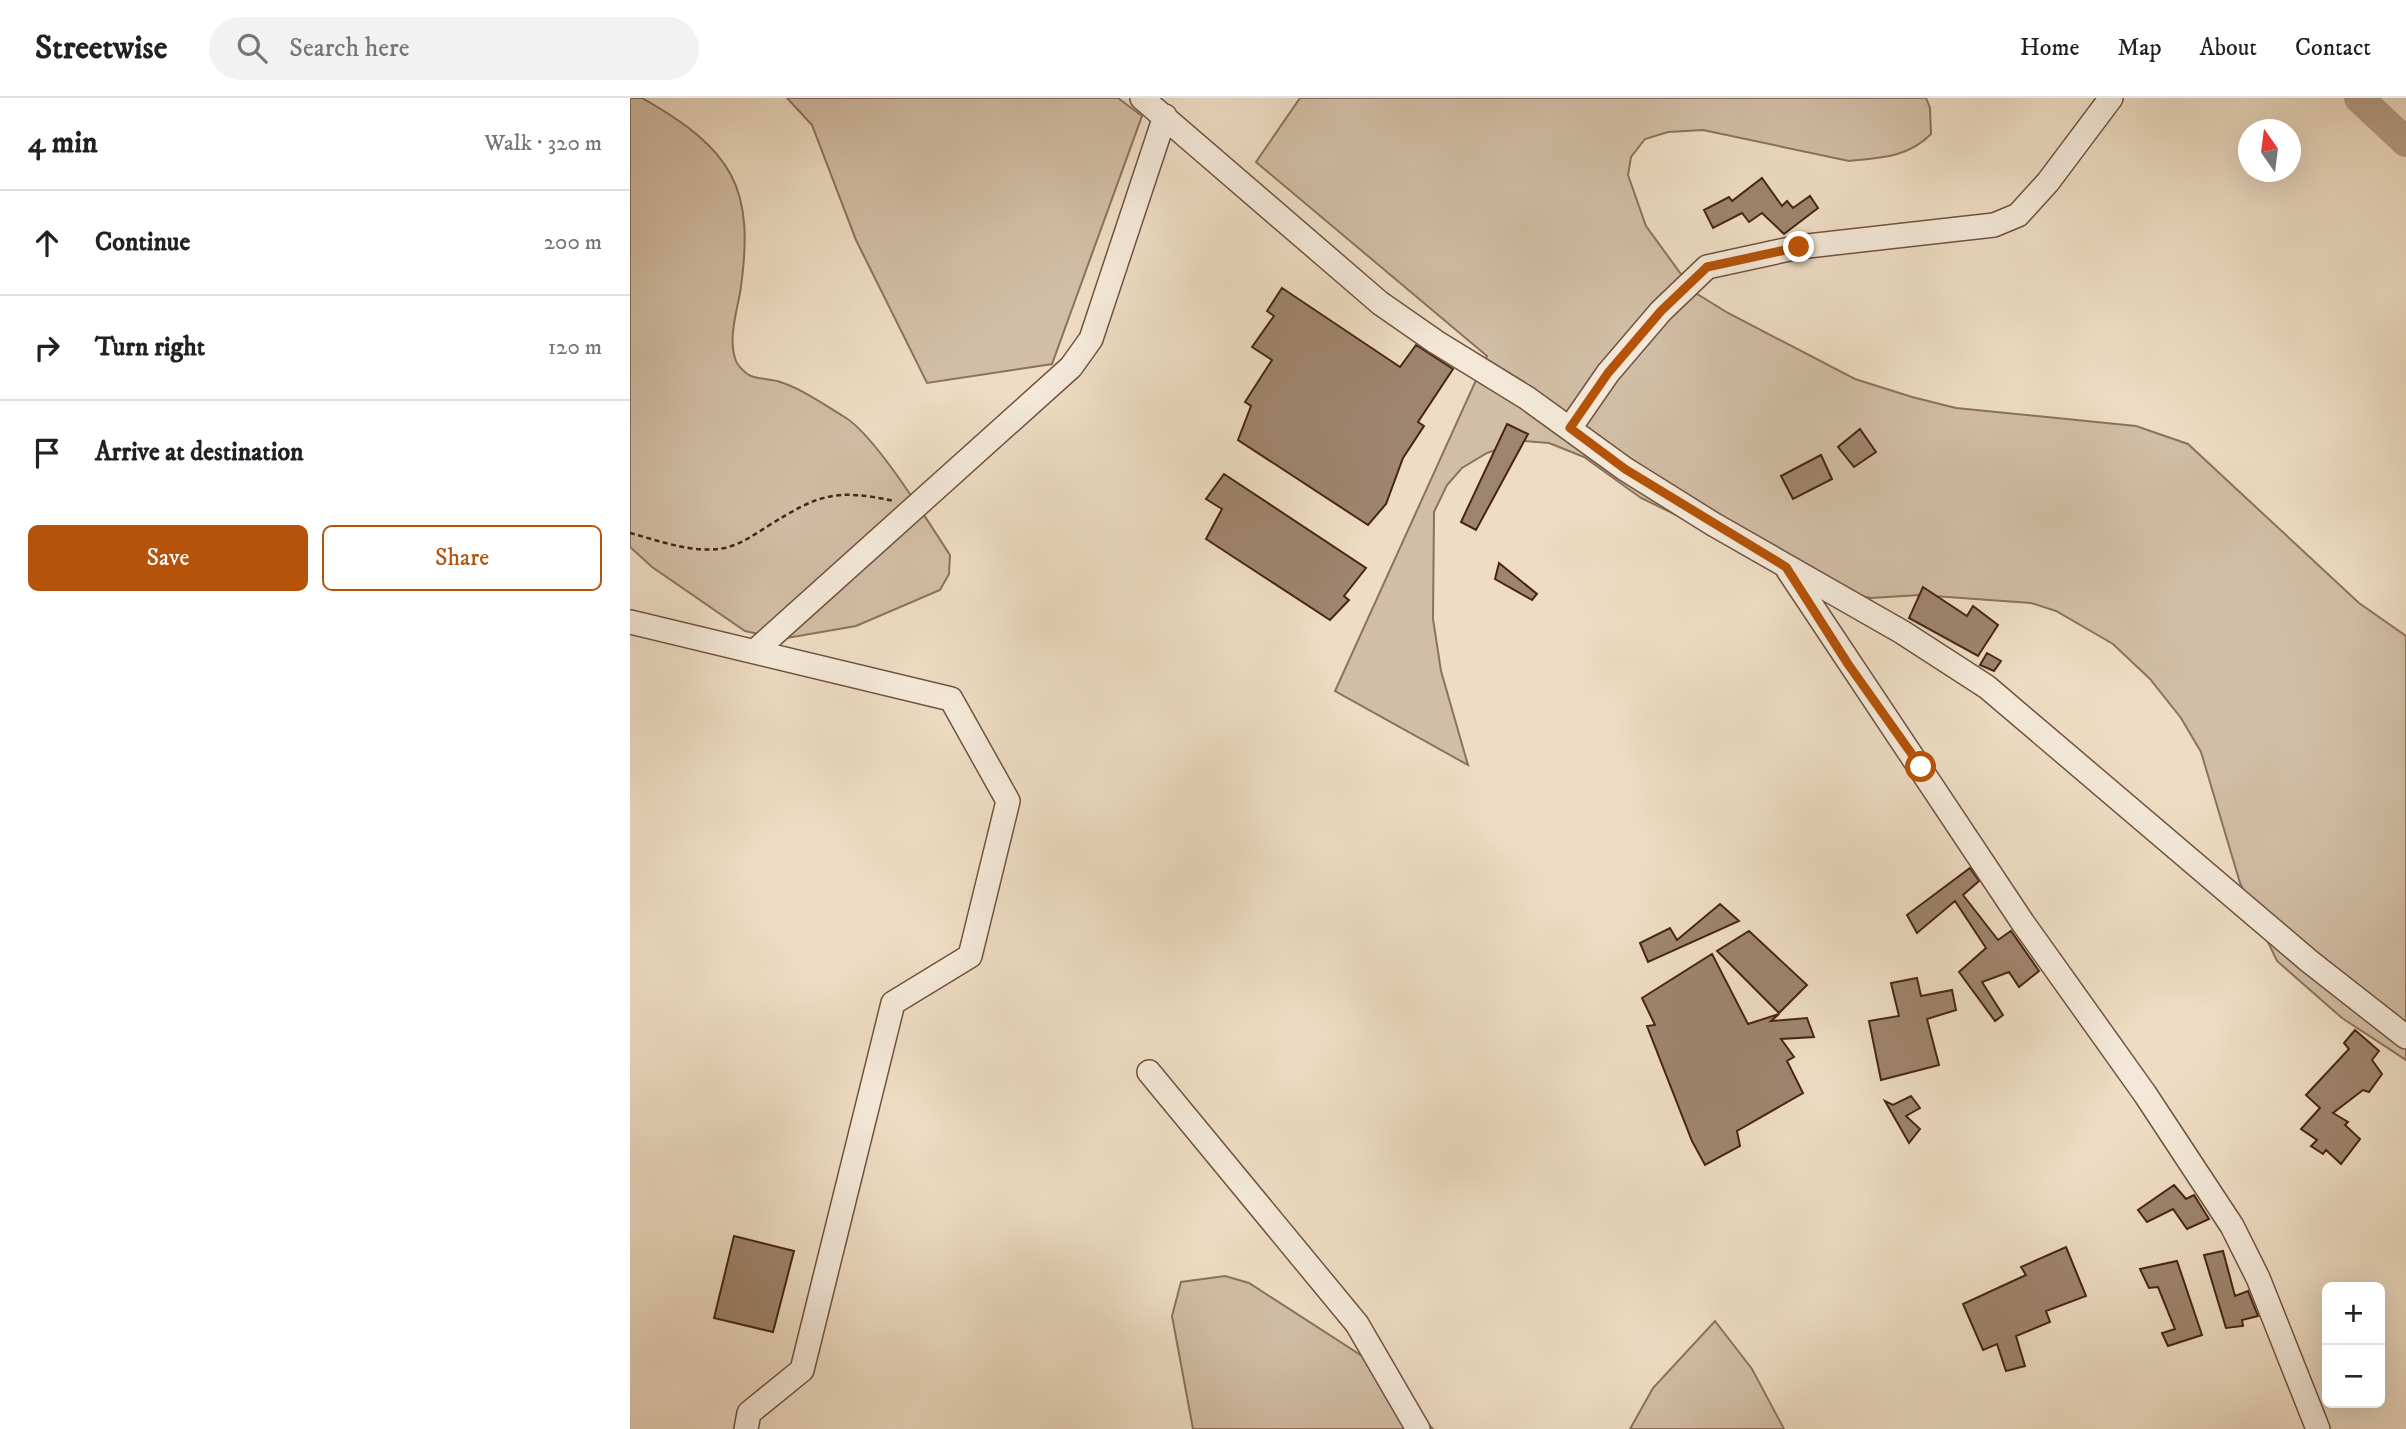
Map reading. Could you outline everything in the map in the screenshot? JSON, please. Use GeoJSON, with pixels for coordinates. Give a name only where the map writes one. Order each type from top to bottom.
{"type":"FeatureCollection","features":[{"type":"Feature","properties":{"kind":"street"},"geometry":{"type":"LineString","coordinates":[[1142,98],[1380,303],[1570,428],[1625,469],[1786,567],[1902,632],[1987,687],[2309,961],[2406,1037]]}},
{"type":"Feature","properties":{"kind":"street"},"geometry":{"type":"LineString","coordinates":[[1570,428],[1608,373],[1634,342],[1661,311],[1707,267],[1799,247],[1994,225],[2018,215],[2048,182],[2111,98]]}},
{"type":"Feature","properties":{"kind":"street"},"geometry":{"type":"LineString","coordinates":[[755,651],[1071,367],[1091,339],[1165,116]]}},
{"type":"Feature","properties":{"kind":"street"},"geometry":{"type":"LineString","coordinates":[[1786,567],[2023,923],[2145,1094],[2232,1226],[2258,1278],[2318,1429]]}},
{"type":"Feature","properties":{"kind":"street"},"geometry":{"type":"LineString","coordinates":[[630,622],[951,699],[1008,801],[970,956],[893,1003],[802,1370],[749,1413],[746,1429]]}},
{"type":"Feature","properties":{"kind":"street"},"geometry":{"type":"LineString","coordinates":[[1149,1072],[1350,1315],[1418,1429]]}},
{"type":"Feature","properties":{"kind":"path"},"geometry":{"type":"LineString","coordinates":[[630,533],[682,547],[708,550],[738,544],[811,500],[838,494],[864,494],[916,506]]}},
{"type":"Feature","properties":{"kind":"shaded area"},"geometry":{"type":"Polygon","coordinates":[[[630,98],[642,98],[698,136],[717,155],[731,175],[740,198],[744,225],[744,256],[733,336],[737,363],[751,376],[777,381],[811,396],[843,416],[870,441],[900,480],[950,555],[949,574],[940,590],[856,626],[781,639],[745,631],[652,567],[630,547],[630,98]]]}},
{"type":"Feature","properties":{"kind":"shaded area"},"geometry":{"type":"Polygon","coordinates":[[[787,98],[1118,98],[1142,116],[1052,364],[927,383],[856,240],[812,125],[787,98]]]}},
{"type":"Feature","properties":{"kind":"shaded area"},"geometry":{"type":"Polygon","coordinates":[[[1300,98],[1926,98],[1930,108],[1931,134],[1913,148],[1883,157],[1849,161],[1703,130],[1668,132],[1645,139],[1631,157],[1628,175],[1646,226],[1694,292],[1728,313],[1855,379],[1956,408],[2136,426],[2188,444],[2359,603],[2406,636],[2406,1060],[2342,1018],[2277,961],[2240,883],[2201,752],[2181,718],[2150,679],[2113,644],[2056,611],[2031,603],[1920,595],[1871,598],[1834,591],[1641,498],[1584,457],[1549,443],[1523,441],[1487,453],[1462,468],[1447,485],[1434,512],[1433,619],[1441,671],[1468,765],[1335,691],[1487,356],[1256,162],[1300,98]]]}},
{"type":"Feature","properties":{"kind":"shaded area"},"geometry":{"type":"Polygon","coordinates":[[[1225,1276],[1249,1283],[1376,1365],[1433,1429],[1193,1429],[1172,1316],[1181,1282],[1225,1276]]]}},
{"type":"Feature","properties":{"kind":"shaded area"},"geometry":{"type":"Polygon","coordinates":[[[1715,1321],[1752,1369],[1784,1429],[1630,1429],[1653,1388],[1715,1321]]]}},
{"type":"Feature","properties":{"kind":"building"},"geometry":{"type":"Polygon","coordinates":[[[1762,178],[1782,206],[1787,201],[1793,208],[1810,196],[1818,208],[1784,234],[1762,213],[1749,222],[1742,213],[1713,228],[1704,210],[1729,197],[1732,201],[1762,178]]]}},
{"type":"Feature","properties":{"kind":"building"},"geometry":{"type":"Polygon","coordinates":[[[1282,288],[1400,367],[1416,345],[1453,369],[1418,422],[1424,426],[1403,458],[1386,504],[1368,525],[1238,440],[1251,406],[1245,402],[1272,360],[1252,347],[1274,316],[1267,311],[1282,288]]]}},
{"type":"Feature","properties":{"kind":"building"},"geometry":{"type":"Polygon","coordinates":[[[1507,424],[1528,434],[1476,530],[1461,522],[1507,424]]]}},
{"type":"Feature","properties":{"kind":"building"},"geometry":{"type":"Polygon","coordinates":[[[1860,429],[1876,452],[1854,467],[1838,447],[1860,429]]]}},
{"type":"Feature","properties":{"kind":"building"},"geometry":{"type":"Polygon","coordinates":[[[1821,455],[1832,479],[1793,499],[1781,476],[1821,455]]]}},
{"type":"Feature","properties":{"kind":"building"},"geometry":{"type":"Polygon","coordinates":[[[1224,474],[1366,568],[1344,596],[1349,600],[1330,620],[1206,539],[1222,509],[1206,499],[1224,474]]]}},
{"type":"Feature","properties":{"kind":"building"},"geometry":{"type":"Polygon","coordinates":[[[1499,563],[1537,594],[1532,600],[1495,579],[1499,563]]]}},
{"type":"Feature","properties":{"kind":"building"},"geometry":{"type":"Polygon","coordinates":[[[1923,587],[1967,616],[1973,606],[1998,625],[1978,656],[1909,618],[1923,587]]]}},
{"type":"Feature","properties":{"kind":"building"},"geometry":{"type":"Polygon","coordinates":[[[1987,653],[2001,661],[1994,671],[1980,665],[1987,653]]]}},
{"type":"Feature","properties":{"kind":"building"},"geometry":{"type":"Polygon","coordinates":[[[1970,868],[1979,881],[1963,895],[1998,940],[2011,931],[2039,971],[2019,987],[2009,972],[1982,982],[2003,1015],[1995,1021],[1959,972],[1986,948],[1955,901],[1917,933],[1907,915],[1970,868]]]}},
{"type":"Feature","properties":{"kind":"building"},"geometry":{"type":"Polygon","coordinates":[[[1720,904],[1739,921],[1648,962],[1640,943],[1670,928],[1677,940],[1720,904]]]}},
{"type":"Feature","properties":{"kind":"building"},"geometry":{"type":"Polygon","coordinates":[[[1749,931],[1807,985],[1779,1013],[1717,951],[1749,931]]]}},
{"type":"Feature","properties":{"kind":"building"},"geometry":{"type":"Polygon","coordinates":[[[1712,954],[1748,1024],[1779,1014],[1771,1021],[1807,1018],[1814,1037],[1781,1039],[1794,1057],[1787,1061],[1803,1093],[1737,1131],[1740,1146],[1705,1165],[1692,1141],[1647,1026],[1655,1025],[1642,998],[1712,954]]]}},
{"type":"Feature","properties":{"kind":"building"},"geometry":{"type":"Polygon","coordinates":[[[1917,978],[1921,996],[1952,990],[1956,1010],[1927,1019],[1939,1065],[1881,1080],[1869,1021],[1899,1016],[1891,983],[1917,978]]]}},
{"type":"Feature","properties":{"kind":"building"},"geometry":{"type":"Polygon","coordinates":[[[2355,1030],[2379,1051],[2372,1060],[2382,1074],[2369,1092],[2363,1090],[2333,1113],[2348,1122],[2345,1125],[2360,1139],[2341,1164],[2326,1150],[2323,1154],[2311,1146],[2317,1140],[2301,1129],[2320,1108],[2306,1095],[2349,1049],[2344,1043],[2355,1030]]]}},
{"type":"Feature","properties":{"kind":"building"},"geometry":{"type":"Polygon","coordinates":[[[1911,1096],[1920,1108],[1906,1116],[1920,1129],[1909,1143],[1885,1101],[1893,1105],[1911,1096]]]}},
{"type":"Feature","properties":{"kind":"building"},"geometry":{"type":"Polygon","coordinates":[[[2174,1185],[2186,1199],[2194,1195],[2209,1219],[2187,1229],[2173,1209],[2147,1222],[2138,1210],[2174,1185]]]}},
{"type":"Feature","properties":{"kind":"building"},"geometry":{"type":"Polygon","coordinates":[[[734,1236],[794,1251],[773,1332],[714,1318],[734,1236]]]}},
{"type":"Feature","properties":{"kind":"building"},"geometry":{"type":"Polygon","coordinates":[[[2066,1247],[2086,1296],[2046,1311],[2050,1322],[2016,1336],[2025,1366],[2006,1371],[1997,1344],[1983,1350],[1963,1304],[2026,1275],[2021,1267],[2066,1247]]]}},
{"type":"Feature","properties":{"kind":"building"},"geometry":{"type":"Polygon","coordinates":[[[2223,1251],[2235,1296],[2248,1291],[2258,1316],[2242,1320],[2243,1326],[2226,1328],[2204,1255],[2223,1251]]]}},
{"type":"Feature","properties":{"kind":"building"},"geometry":{"type":"Polygon","coordinates":[[[2177,1261],[2202,1335],[2168,1346],[2162,1333],[2175,1329],[2158,1287],[2149,1288],[2140,1269],[2177,1261]]]}},
{"type":"Feature","properties":{"kind":"waterway"},"geometry":{"type":"LineString","coordinates":[[2359,98],[2406,142]]}},
{"type":"Feature","properties":{"kind":"route"},"geometry":{"type":"LineString","coordinates":[[1799,247],[1707,267],[1661,311],[1608,373],[1570,428],[1625,469],[1786,567],[1848,664],[1921,767]]}}]}
